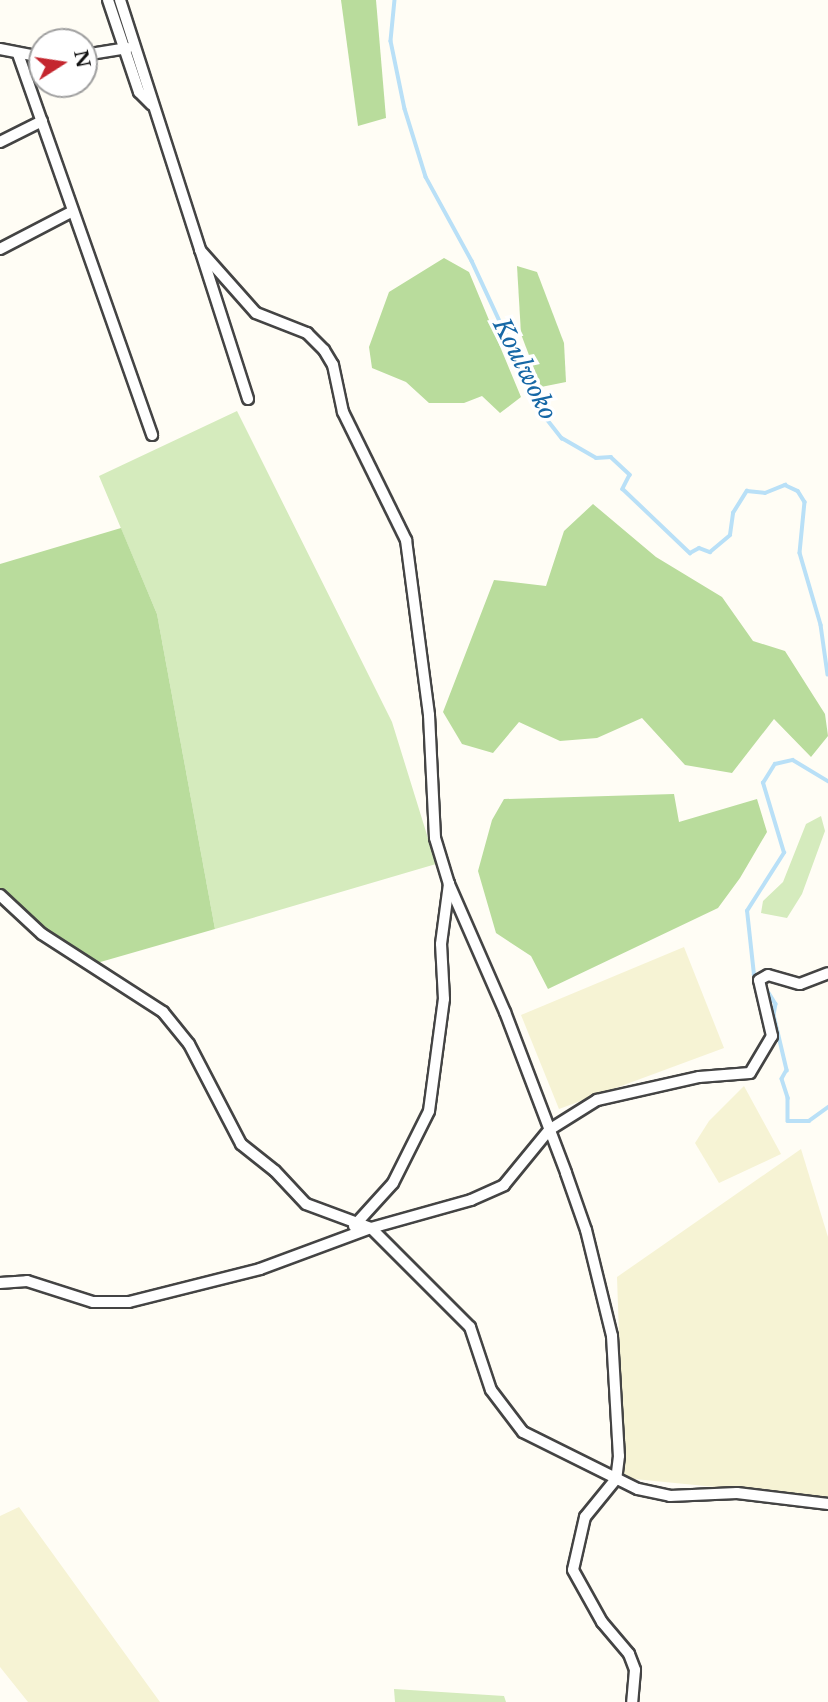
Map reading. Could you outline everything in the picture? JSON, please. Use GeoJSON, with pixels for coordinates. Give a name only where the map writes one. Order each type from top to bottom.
{"type":"FeatureCollection","features":[{"type":"Feature","properties":{"kind":"street"},"geometry":{"type":"LineString","coordinates":[[108,0],[139,92],[155,108]]}},
{"type":"Feature","properties":{"kind":"street"},"geometry":{"type":"LineString","coordinates":[[120,0],[248,400]]}},
{"type":"Feature","properties":{"kind":"street"},"geometry":{"type":"LineString","coordinates":[[98,53],[135,46]]}},
{"type":"Feature","properties":{"kind":"street"},"geometry":{"type":"LineString","coordinates":[[0,49],[28,55]]}},
{"type":"Feature","properties":{"kind":"street"},"geometry":{"type":"LineString","coordinates":[[18,54],[152,435]]}},
{"type":"Feature","properties":{"kind":"street"},"geometry":{"type":"LineString","coordinates":[[0,142],[42,121]]}},
{"type":"Feature","properties":{"kind":"street"},"geometry":{"type":"LineString","coordinates":[[0,249],[73,211]]}},
{"type":"Feature","properties":{"kind":"street"},"geometry":{"type":"LineString","coordinates":[[200,250],[256,313],[307,333],[324,350],[333,365],[343,412],[405,540],[429,715],[435,838],[449,884],[505,1012],[586,1230],[612,1336],[619,1456],[615,1479],[585,1517],[573,1570],[602,1622],[629,1654],[635,1670],[632,1702]]}},
{"type":"Feature","properties":{"kind":"street"},"geometry":{"type":"LineString","coordinates":[[345,1237],[393,1182],[429,1111],[444,999],[441,944],[449,884]]}},
{"type":"Feature","properties":{"kind":"street"},"geometry":{"type":"LineString","coordinates":[[0,895],[42,934],[163,1012],[189,1044],[242,1144],[275,1171],[306,1204],[371,1228],[470,1326],[491,1390],[509,1419],[523,1432],[615,1479],[670,1496],[737,1493],[828,1504]]}},
{"type":"Feature","properties":{"kind":"street"},"geometry":{"type":"LineString","coordinates":[[0,1283],[27,1281],[93,1302],[129,1302],[260,1269],[371,1228],[471,1200],[505,1185],[549,1130],[597,1100],[699,1077],[750,1073],[772,1036],[759,980],[768,975],[800,984],[828,973]]}},
{"type":"Feature","properties":{"kind":"shaded area"},"geometry":{"type":"Polygon","coordinates":[[[684,947],[724,1048],[559,1109],[521,1015],[684,947]]]}},
{"type":"Feature","properties":{"kind":"shaded area"},"geometry":{"type":"Polygon","coordinates":[[[744,1086],[781,1154],[719,1183],[695,1143],[709,1121],[744,1086]]]}},
{"type":"Feature","properties":{"kind":"shaded area"},"geometry":{"type":"Polygon","coordinates":[[[801,1149],[828,1237],[828,1498],[624,1478],[617,1277],[801,1149]]]}},
{"type":"Feature","properties":{"kind":"shaded area"},"geometry":{"type":"Polygon","coordinates":[[[19,1507],[160,1702],[28,1702],[0,1667],[0,1516],[19,1507]]]}},
{"type":"Feature","properties":{"kind":"green space"},"geometry":{"type":"Polygon","coordinates":[[[341,0],[376,0],[386,118],[358,126],[341,0]]]}},
{"type":"Feature","properties":{"kind":"green space"},"geometry":{"type":"Polygon","coordinates":[[[444,258],[469,272],[521,397],[500,413],[482,396],[464,403],[429,403],[406,382],[372,368],[369,347],[389,292],[444,258]]]}},
{"type":"Feature","properties":{"kind":"green space"},"geometry":{"type":"Polygon","coordinates":[[[517,266],[537,272],[564,343],[566,382],[541,387],[521,334],[517,266]]]}},
{"type":"Feature","properties":{"kind":"green space"},"geometry":{"type":"Polygon","coordinates":[[[237,411],[392,722],[436,864],[215,929],[157,614],[99,476],[237,411]]]}},
{"type":"Feature","properties":{"kind":"green space"},"geometry":{"type":"Polygon","coordinates":[[[593,504],[656,557],[722,597],[753,641],[785,651],[825,714],[828,736],[811,757],[774,719],[732,773],[685,765],[642,718],[597,738],[560,741],[519,722],[493,753],[462,744],[443,712],[494,580],[546,586],[564,531],[593,504]]]}},
{"type":"Feature","properties":{"kind":"green space"},"geometry":{"type":"Polygon","coordinates":[[[121,528],[157,614],[215,929],[90,965],[42,934],[0,895],[0,564],[121,528]]]}},
{"type":"Feature","properties":{"kind":"green space"},"geometry":{"type":"Polygon","coordinates":[[[674,794],[679,822],[757,799],[767,832],[740,878],[718,908],[548,989],[531,956],[496,933],[478,871],[492,820],[504,799],[674,794]]]}},
{"type":"Feature","properties":{"kind":"green space"},"geometry":{"type":"Polygon","coordinates":[[[821,816],[825,831],[802,894],[787,918],[761,913],[763,901],[783,882],[806,824],[821,816]]]}},
{"type":"Feature","properties":{"kind":"green space"},"geometry":{"type":"Polygon","coordinates":[[[394,1689],[504,1696],[506,1702],[395,1702],[394,1689]]]}},
{"type":"Feature","properties":{"kind":"waterway","name":"Koulwoko"},"geometry":{"type":"LineString","coordinates":[[395,0],[391,41],[405,109],[426,177],[472,261],[543,414],[562,438],[596,458],[611,457],[630,475],[623,489],[690,553],[699,548],[710,552],[730,535],[733,513],[747,491],[765,493],[785,485],[798,491],[805,502],[800,553],[821,625],[828,675]]}},
{"type":"Feature","properties":{"kind":"waterway","name":"Koulwoko"},"geometry":{"type":"LineString","coordinates":[[759,980],[754,975],[747,911],[784,853],[763,783],[775,764],[793,760],[828,781]]}},
{"type":"Feature","properties":{"kind":"waterway","name":"Koulwoko"},"geometry":{"type":"LineString","coordinates":[[764,985],[776,1004],[774,1015],[787,1070],[782,1079],[788,1098],[788,1121],[809,1121],[828,1107]]}}]}
